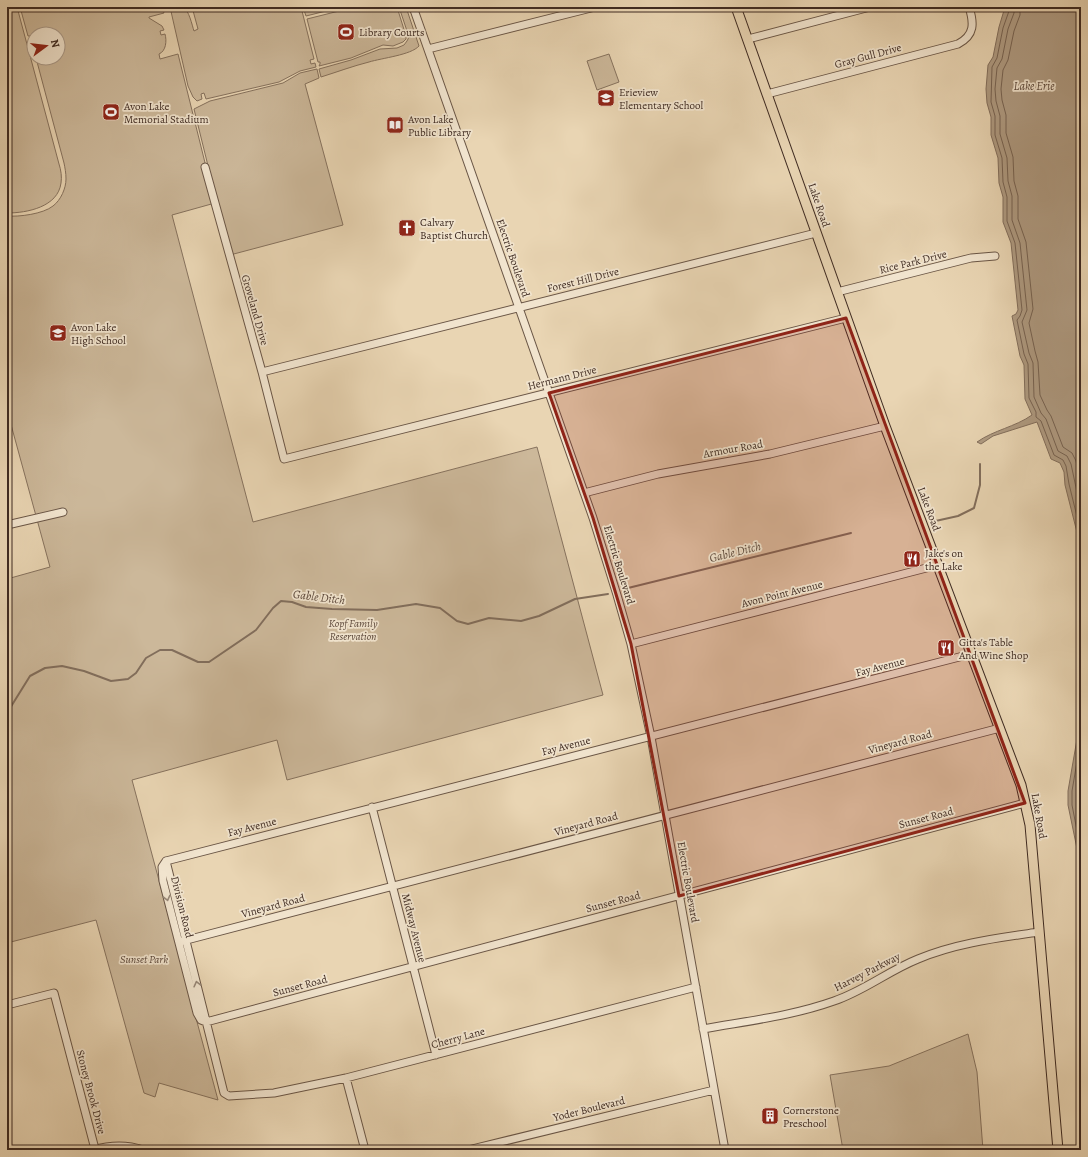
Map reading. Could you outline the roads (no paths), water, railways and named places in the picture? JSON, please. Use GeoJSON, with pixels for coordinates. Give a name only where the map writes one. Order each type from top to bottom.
{"type":"FeatureCollection","features":[{"type":"Feature","properties":{"kind":"main road","name":"Lake Road"},"geometry":{"type":"LineString","coordinates":[[736,7],[885,426],[1000,728],[1026,803],[1030,825],[1058,1150]]}},
{"type":"Feature","properties":{"kind":"street","name":"Electric Boulevard"},"geometry":{"type":"LineString","coordinates":[[413,7],[584,492],[618,595],[631,644],[651,737],[725,1150]]}},
{"type":"Feature","properties":{"kind":"street"},"geometry":{"type":"LineString","coordinates":[[428,49],[595,7]]}},
{"type":"Feature","properties":{"kind":"street"},"geometry":{"type":"LineString","coordinates":[[748,39],[870,7]]}},
{"type":"Feature","properties":{"kind":"street","name":"Gray Gull Drive"},"geometry":{"type":"LineString","coordinates":[[767,94],[958,44],[968,37],[970,33],[973,21],[969,7]]}},
{"type":"Feature","properties":{"kind":"street","name":"Groveland Drive"},"geometry":{"type":"LineString","coordinates":[[205,168],[262,372],[284,459]]}},
{"type":"Feature","properties":{"kind":"street","name":"Forest Hill Drive"},"geometry":{"type":"LineString","coordinates":[[262,372],[816,233]]}},
{"type":"Feature","properties":{"kind":"street","name":"Rice Park Drive"},"geometry":{"type":"LineString","coordinates":[[837,292],[971,258],[995,256]]}},
{"type":"Feature","properties":{"kind":"street","name":"Hermann Drive"},"geometry":{"type":"LineString","coordinates":[[284,459],[846,318]]}},
{"type":"Feature","properties":{"kind":"street","name":"Armour Road"},"geometry":{"type":"LineString","coordinates":[[584,492],[658,474],[770,454],[885,426]]}},
{"type":"Feature","properties":{"kind":"street"},"geometry":{"type":"LineString","coordinates":[[7,525],[63,512]]}},
{"type":"Feature","properties":{"kind":"street","name":"Avon Point Avenue"},"geometry":{"type":"LineString","coordinates":[[631,644],[938,565]]}},
{"type":"Feature","properties":{"kind":"street","name":"Fay Avenue"},"geometry":{"type":"LineString","coordinates":[[166,861],[972,654]]}},
{"type":"Feature","properties":{"kind":"street","name":"Vineyard Road"},"geometry":{"type":"LineString","coordinates":[[182,941],[1000,728]]}},
{"type":"Feature","properties":{"kind":"street","name":"Sunset Road"},"geometry":{"type":"LineString","coordinates":[[206,1022],[1026,803]]}},
{"type":"Feature","properties":{"kind":"street","name":"Midway Avenue"},"geometry":{"type":"LineString","coordinates":[[372,807],[436,1055]]}},
{"type":"Feature","properties":{"kind":"street","name":"Division Road"},"geometry":{"type":"LineString","coordinates":[[166,861],[162,867],[163,881],[182,941],[197,1013],[201,1020],[206,1022],[224,1092]]}},
{"type":"Feature","properties":{"kind":"street","name":"Harvey Parkway"},"geometry":{"type":"LineString","coordinates":[[703,1029],[814,1008],[856,992],[897,969],[935,952],[976,942],[1039,932]]}},
{"type":"Feature","properties":{"kind":"street","name":"Cherry Lane"},"geometry":{"type":"LineString","coordinates":[[224,1092],[229,1096],[274,1093],[346,1078],[696,987]]}},
{"type":"Feature","properties":{"kind":"street","name":"Stoney Brook Drive"},"geometry":{"type":"LineString","coordinates":[[7,1005],[54,993],[94,1150],[118,1146],[133,1147],[143,1150]]}},
{"type":"Feature","properties":{"kind":"street"},"geometry":{"type":"LineString","coordinates":[[346,1078],[365,1150]]}},
{"type":"Feature","properties":{"kind":"street","name":"Yoder Boulevard"},"geometry":{"type":"LineString","coordinates":[[468,1150],[714,1090]]}},
{"type":"Feature","properties":{"kind":"water","name":"Lake Erie"},"geometry":{"type":"Polygon","coordinates":[[[1005,7],[1081,7],[1081,548],[1065,485],[1064,472],[1060,463],[1051,459],[1037,422],[993,436],[981,444],[977,442],[990,434],[1019,423],[1032,415],[1025,399],[1024,365],[1020,356],[1012,316],[1016,314],[1018,310],[1011,243],[1003,222],[1003,197],[999,183],[998,158],[991,135],[991,117],[987,103],[986,89],[988,65],[993,57],[1005,7]]]}},
{"type":"Feature","properties":{"kind":"water"},"geometry":{"type":"Polygon","coordinates":[[[1081,716],[1081,868],[1068,805],[1068,791],[1081,716]]]}},
{"type":"Feature","properties":{"kind":"waterway","name":"Gable Ditch"},"geometry":{"type":"LineString","coordinates":[[931,522],[958,516],[974,508],[980,485],[980,464]]}},
{"type":"Feature","properties":{"kind":"waterway","name":"Gable Ditch"},"geometry":{"type":"LineString","coordinates":[[624,589],[851,533]]}},
{"type":"Feature","properties":{"kind":"waterway","name":"Gable Ditch"},"geometry":{"type":"LineString","coordinates":[[7,713],[30,676],[45,668],[62,666],[84,671],[111,681],[128,679],[136,673],[146,658],[160,650],[172,650],[198,662],[209,662],[256,630],[273,608],[281,601],[292,602],[306,607],[332,609],[377,610],[416,604],[440,608],[457,621],[468,624],[489,618],[521,621],[539,616],[575,599],[608,594]]}},
{"type":"Feature","properties":{"kind":"place","name":"Library Courts"},"geometry":{"type":"Point","coordinates":[346,32]}},
{"type":"Feature","properties":{"kind":"place","name":"Erieview Elementary School"},"geometry":{"type":"Point","coordinates":[606,98]}},
{"type":"Feature","properties":{"kind":"place","name":"Avon Lake Memorial Stadium"},"geometry":{"type":"Point","coordinates":[111,112]}},
{"type":"Feature","properties":{"kind":"place","name":"Avon Lake Public Library"},"geometry":{"type":"Point","coordinates":[395,125]}},
{"type":"Feature","properties":{"kind":"place","name":"Calvary Baptist Church"},"geometry":{"type":"Point","coordinates":[407,228]}},
{"type":"Feature","properties":{"kind":"place","name":"Avon Lake High School"},"geometry":{"type":"Point","coordinates":[58,333]}},
{"type":"Feature","properties":{"kind":"place","name":"Jake's on the Lake"},"geometry":{"type":"Point","coordinates":[912,559]}},
{"type":"Feature","properties":{"kind":"place","name":"Gitta's Table And Wine Shop"},"geometry":{"type":"Point","coordinates":[946,648]}},
{"type":"Feature","properties":{"kind":"place","name":"Cornerstone Preschool"},"geometry":{"type":"Point","coordinates":[770,1116]}},
{"type":"Feature","properties":{"kind":"park label","name":"Kopf Family Reservation"},"geometry":{"type":"Point","coordinates":[353,629]}},
{"type":"Feature","properties":{"kind":"park label","name":"Sunset Park"},"geometry":{"type":"Point","coordinates":[144,959]}}]}
